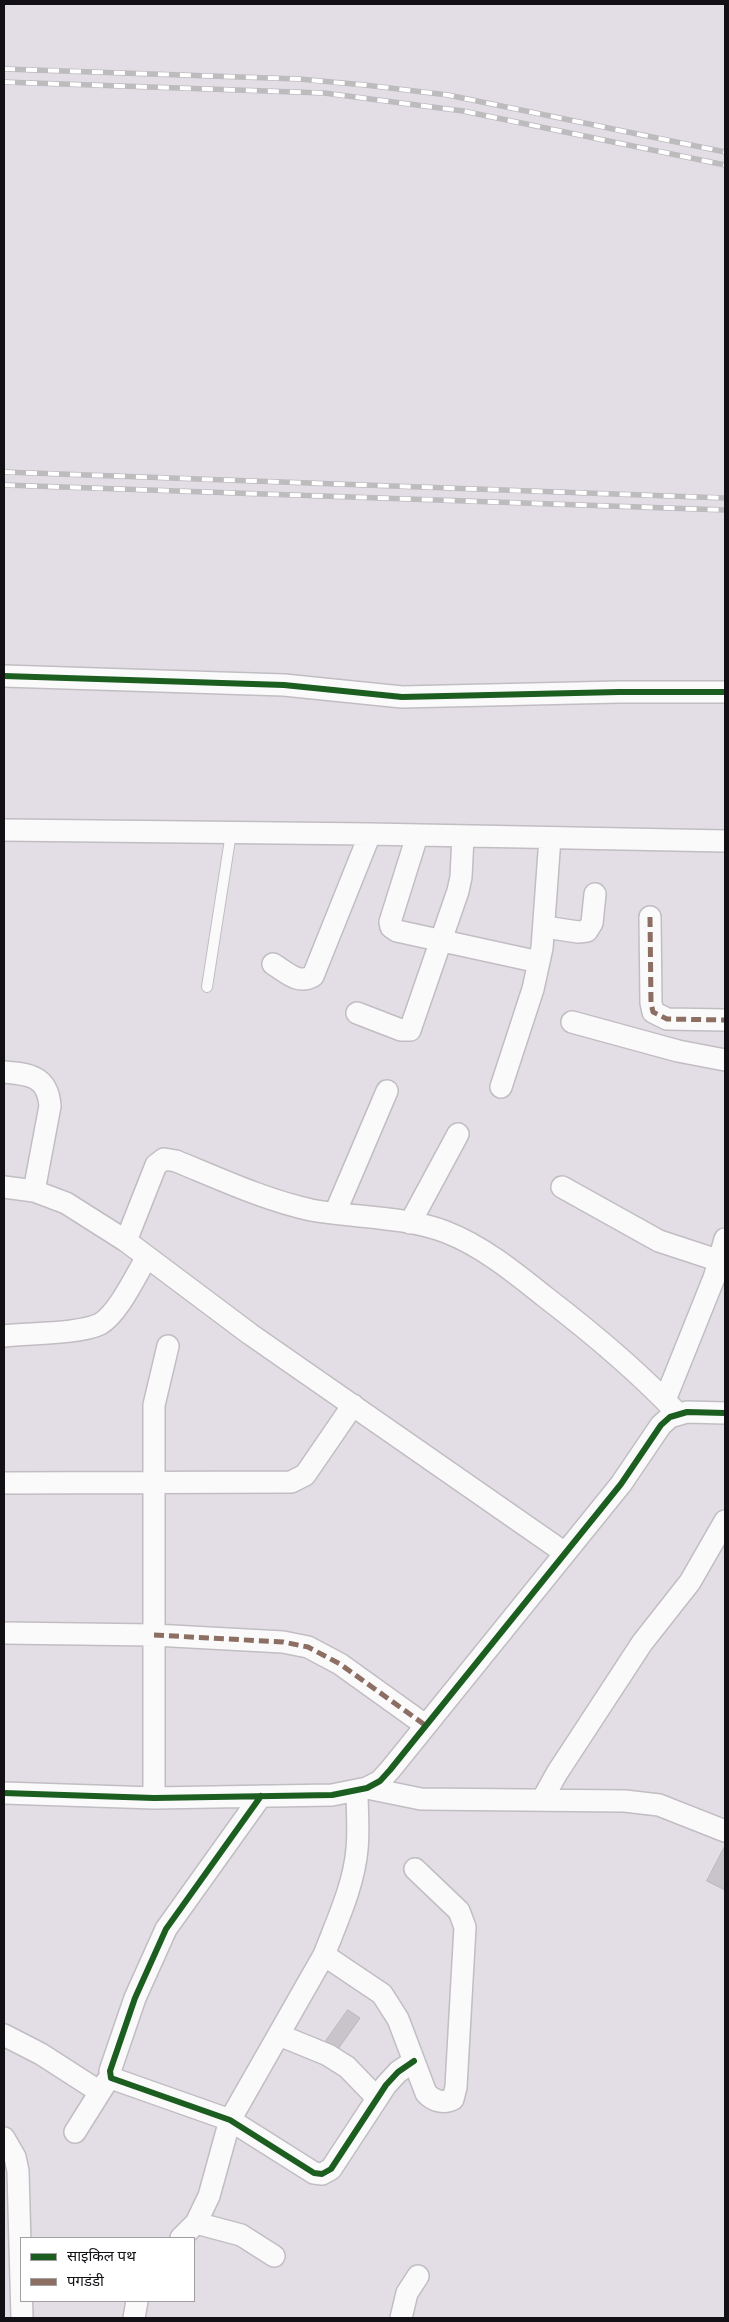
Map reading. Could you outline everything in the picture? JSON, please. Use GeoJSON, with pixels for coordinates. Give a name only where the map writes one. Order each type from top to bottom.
{"type":"FeatureCollection","features":[{"type":"Feature","properties":{"kind":"street"},"geometry":{"type":"LineString","coordinates":[[4,676],[284,685],[402,697],[619,692],[725,692]]}},
{"type":"Feature","properties":{"kind":"street"},"geometry":{"type":"LineString","coordinates":[[4,830],[370,834],[725,842]]}},
{"type":"Feature","properties":{"kind":"street"},"geometry":{"type":"LineString","coordinates":[[273,964],[302,980],[313,976],[370,834]]}},
{"type":"Feature","properties":{"kind":"street"},"geometry":{"type":"LineString","coordinates":[[417,836],[390,927],[397,931],[539,962]]}},
{"type":"Feature","properties":{"kind":"street"},"geometry":{"type":"LineString","coordinates":[[357,1013],[401,1030],[410,1030],[454,904],[461,877],[463,837]]}},
{"type":"Feature","properties":{"kind":"street"},"geometry":{"type":"LineString","coordinates":[[501,1087],[533,989],[539,962],[545,927],[550,838]]}},
{"type":"Feature","properties":{"kind":"street"},"geometry":{"type":"LineString","coordinates":[[545,927],[578,932],[587,931],[592,923],[595,894]]}},
{"type":"Feature","properties":{"kind":"street"},"geometry":{"type":"LineString","coordinates":[[650,917],[651,1002],[653,1012],[666,1020],[725,1020]]}},
{"type":"Feature","properties":{"kind":"street"},"geometry":{"type":"LineString","coordinates":[[572,1022],[678,1051],[725,1060]]}},
{"type":"Feature","properties":{"kind":"street"},"geometry":{"type":"LineString","coordinates":[[4,1072],[36,1078],[49,1093],[50,1106],[34,1191]]}},
{"type":"Feature","properties":{"kind":"street"},"geometry":{"type":"LineString","coordinates":[[335,1213],[387,1091]]}},
{"type":"Feature","properties":{"kind":"street"},"geometry":{"type":"LineString","coordinates":[[410,1223],[458,1134]]}},
{"type":"Feature","properties":{"kind":"street"},"geometry":{"type":"LineString","coordinates":[[126,1241],[156,1165],[164,1160],[176,1161],[283,1204],[410,1223],[444,1232],[460,1238],[521,1277],[585,1327],[671,1407],[725,1413]]}},
{"type":"Feature","properties":{"kind":"street"},"geometry":{"type":"LineString","coordinates":[[4,1187],[34,1191],[66,1204],[126,1241],[250,1334],[565,1553]]}},
{"type":"Feature","properties":{"kind":"street"},"geometry":{"type":"LineString","coordinates":[[562,1187],[659,1241],[720,1261]]}},
{"type":"Feature","properties":{"kind":"street"},"geometry":{"type":"LineString","coordinates":[[4,1793],[154,1798],[332,1795],[362,1789],[380,1780],[621,1484],[661,1424],[671,1407],[720,1261],[725,1238]]}},
{"type":"Feature","properties":{"kind":"street"},"geometry":{"type":"LineString","coordinates":[[4,1336],[84,1328],[101,1323],[113,1313],[147,1257]]}},
{"type":"Feature","properties":{"kind":"street"},"geometry":{"type":"LineString","coordinates":[[154,1798],[154,1405],[168,1346]]}},
{"type":"Feature","properties":{"kind":"street"},"geometry":{"type":"LineString","coordinates":[[4,1483],[291,1482],[305,1475],[353,1405]]}},
{"type":"Feature","properties":{"kind":"street"},"geometry":{"type":"LineString","coordinates":[[542,1800],[557,1773],[642,1643],[690,1582],[725,1521]]}},
{"type":"Feature","properties":{"kind":"street"},"geometry":{"type":"LineString","coordinates":[[4,1633],[154,1635],[283,1642],[308,1647],[340,1664],[425,1725]]}},
{"type":"Feature","properties":{"kind":"street"},"geometry":{"type":"LineString","coordinates":[[362,1789],[421,1799],[625,1801],[659,1805],[725,1831]]}},
{"type":"Feature","properties":{"kind":"street"},"geometry":{"type":"LineString","coordinates":[[182,2237],[196,2223],[209,2196],[230,2120],[324,1955],[347,1894],[357,1849],[362,1789]]}},
{"type":"Feature","properties":{"kind":"street"},"geometry":{"type":"LineString","coordinates":[[76,2132],[105,2083],[135,1998],[166,1928],[261,1796]]}},
{"type":"Feature","properties":{"kind":"street"},"geometry":{"type":"LineString","coordinates":[[324,1955],[382,1994],[398,2019],[422,2086],[429,2097],[445,2102],[453,2099],[456,2087],[465,1927],[459,1911],[415,1870]]}},
{"type":"Feature","properties":{"kind":"street"},"geometry":{"type":"LineString","coordinates":[[4,2035],[105,2083],[117,2081],[230,2120],[314,2173],[322,2174],[331,2169],[392,2077],[414,2061]]}},
{"type":"Feature","properties":{"kind":"street"},"geometry":{"type":"LineString","coordinates":[[279,2035],[328,2055],[348,2066],[377,2098]]}},
{"type":"Feature","properties":{"kind":"street"},"geometry":{"type":"LineString","coordinates":[[4,2138],[15,2158],[18,2171],[15,2249],[20,2298]]}},
{"type":"Feature","properties":{"kind":"street"},"geometry":{"type":"LineString","coordinates":[[196,2223],[241,2235],[274,2256]]}},
{"type":"Feature","properties":{"kind":"street"},"geometry":{"type":"LineString","coordinates":[[401,2318],[407,2293],[418,2276]]}},
{"type":"Feature","properties":{"kind":"street"},"geometry":{"type":"LineString","coordinates":[[20,2302],[22,2318]]}},
{"type":"Feature","properties":{"kind":"street"},"geometry":{"type":"LineString","coordinates":[[134,2318],[137,2302]]}},
{"type":"Feature","properties":{"kind":"lane"},"geometry":{"type":"LineString","coordinates":[[207,987],[231,833]]}},
{"type":"Feature","properties":{"kind":"building"},"geometry":{"type":"Polygon","coordinates":[[[725,1846],[725,1890],[707,1881],[725,1846]]]}},
{"type":"Feature","properties":{"kind":"building"},"geometry":{"type":"Polygon","coordinates":[[[348,2010],[360,2018],[338,2049],[326,2041],[348,2010]]]}},
{"type":"Feature","properties":{"kind":"railway"},"geometry":{"type":"LineString","coordinates":[[4,69],[299,79],[365,85],[448,95],[725,152]]}},
{"type":"Feature","properties":{"kind":"railway"},"geometry":{"type":"LineString","coordinates":[[4,82],[324,93],[463,111],[725,165]]}},
{"type":"Feature","properties":{"kind":"railway"},"geometry":{"type":"LineString","coordinates":[[4,472],[725,498]]}},
{"type":"Feature","properties":{"kind":"railway"},"geometry":{"type":"LineString","coordinates":[[4,485],[725,510]]}},
{"type":"Feature","properties":{"kind":"marked path"},"geometry":{"type":"LineString","coordinates":[[650,917],[651,1003],[653,1012],[667,1019],[725,1020]]}},
{"type":"Feature","properties":{"kind":"marked path"},"geometry":{"type":"LineString","coordinates":[[154,1635],[283,1642],[308,1647],[340,1664],[425,1725]]}},
{"type":"Feature","properties":{"kind":"cycle path"},"geometry":{"type":"LineString","coordinates":[[4,676],[284,685],[402,697],[619,692],[725,692]]}},
{"type":"Feature","properties":{"kind":"cycle path"},"geometry":{"type":"LineString","coordinates":[[4,1793],[154,1798],[332,1795],[367,1788],[380,1781],[390,1770],[621,1484],[661,1425],[670,1417],[687,1412],[725,1413]]}},
{"type":"Feature","properties":{"kind":"cycle path"},"geometry":{"type":"LineString","coordinates":[[261,1796],[166,1929],[135,1998],[110,2071],[111,2078],[230,2120],[314,2173],[322,2174],[331,2169],[386,2085],[398,2072],[414,2061]]}}]}
